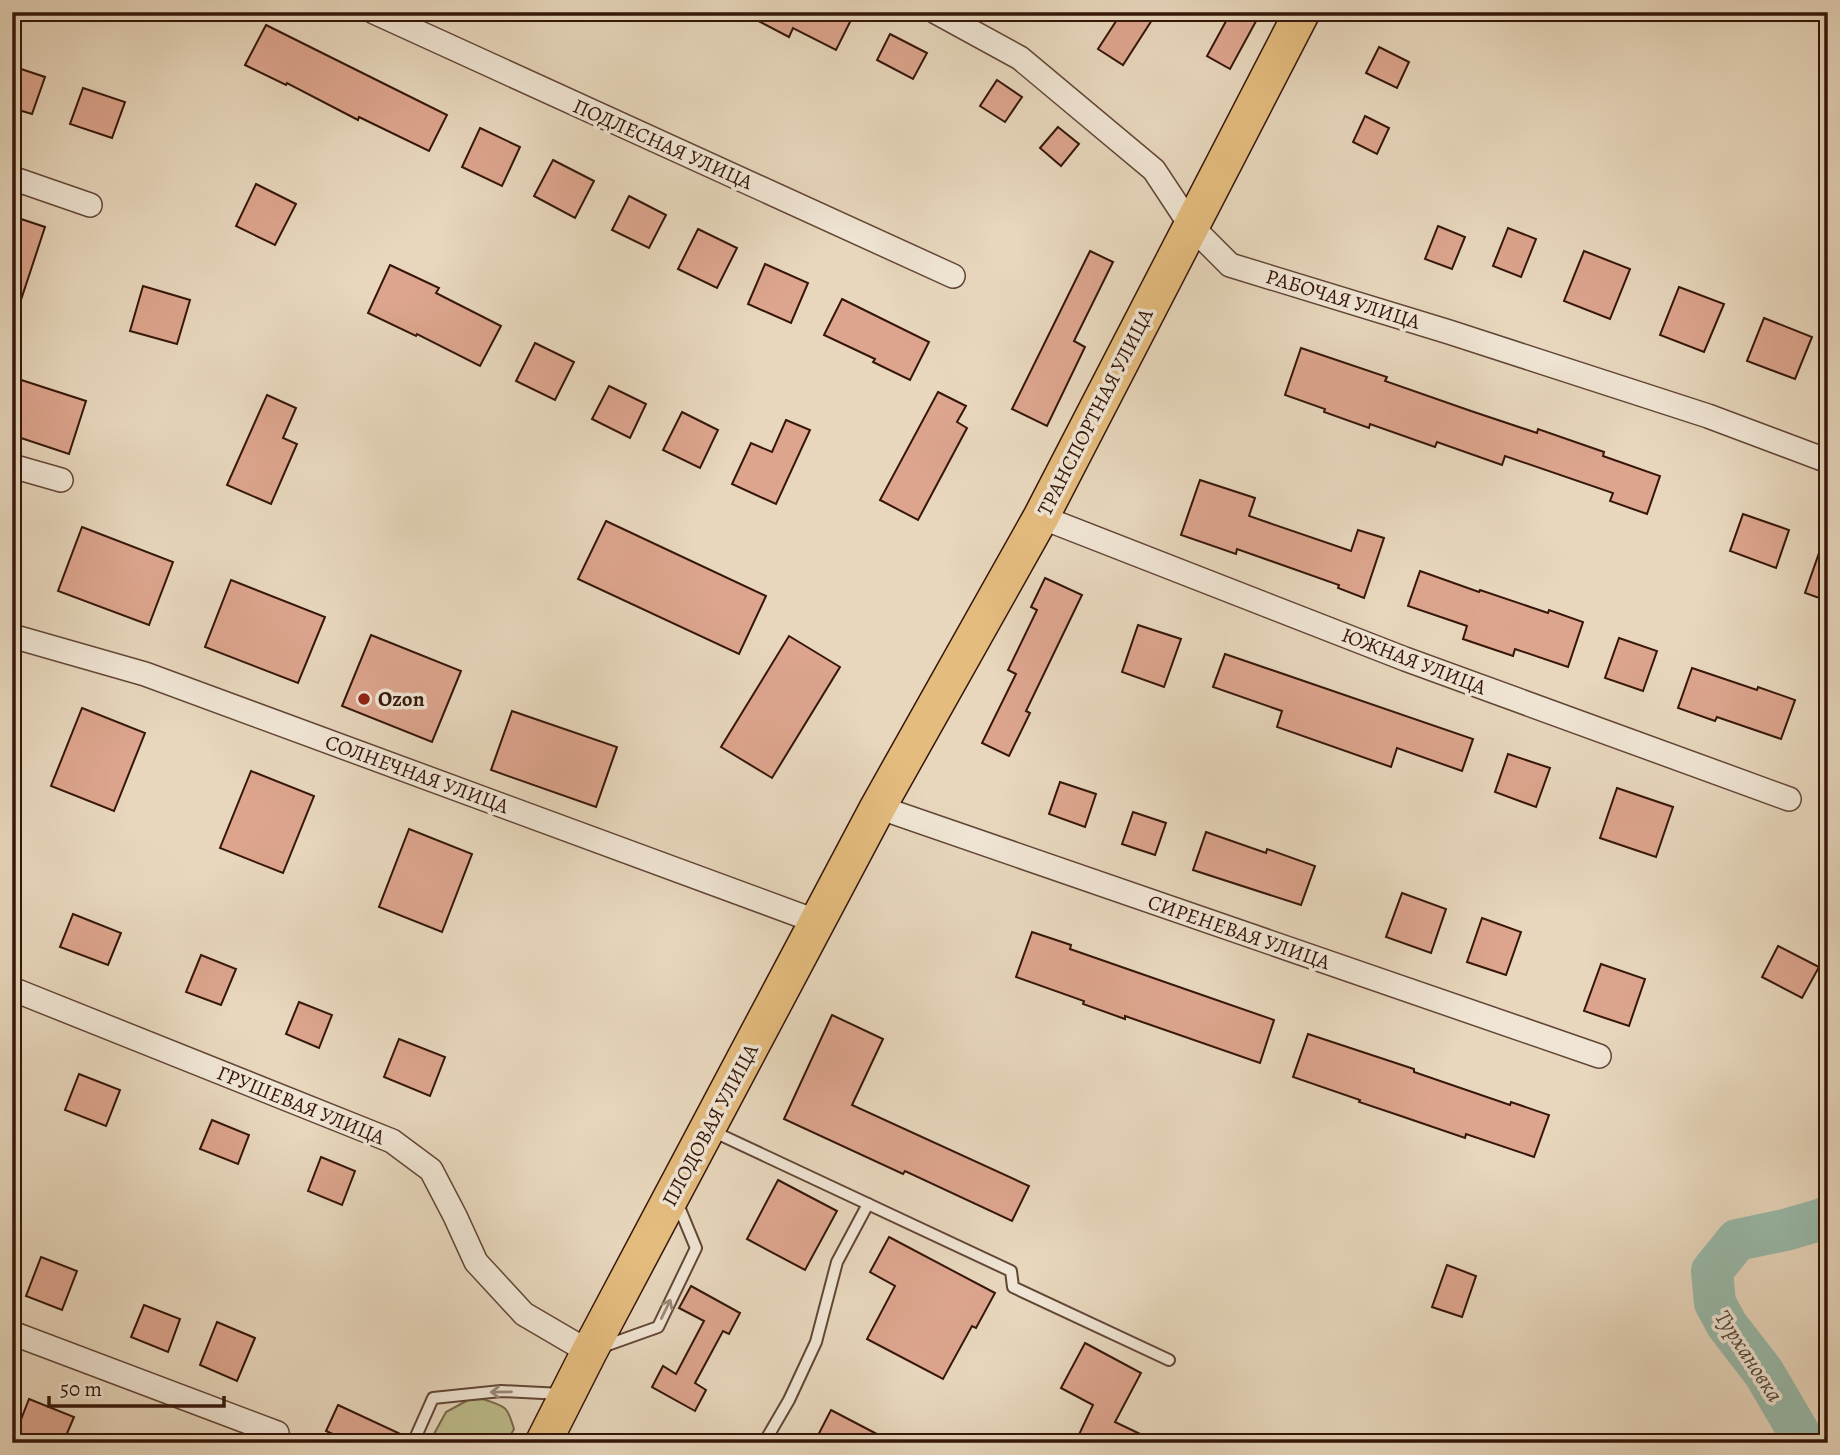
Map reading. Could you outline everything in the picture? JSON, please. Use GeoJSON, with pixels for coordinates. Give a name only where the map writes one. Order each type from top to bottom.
{"type":"FeatureCollection","features":[{"type":"Feature","properties":{"kind":"main road","name":"ТРАНСПОРТНАЯ УЛИЦА"},"geometry":{"type":"LineString","coordinates":[[878,807],[1041,517],[1302,12]]}},
{"type":"Feature","properties":{"kind":"main road","name":"ПЛОДОВАЯ УЛИЦА"},"geometry":{"type":"LineString","coordinates":[[543,1443],[878,807]]}},
{"type":"Feature","properties":{"kind":"street","name":"ПОДЛЕСНАЯ УЛИЦА"},"geometry":{"type":"LineString","coordinates":[[374,12],[953,276]]}},
{"type":"Feature","properties":{"kind":"street","name":"РАБОЧАЯ УЛИЦА"},"geometry":{"type":"LineString","coordinates":[[936,12],[1020,58],[1154,170],[1191,226],[1230,265],[1682,407],[1828,461]]}},
{"type":"Feature","properties":{"kind":"street"},"geometry":{"type":"LineString","coordinates":[[12,178],[90,205]]}},
{"type":"Feature","properties":{"kind":"street"},"geometry":{"type":"LineString","coordinates":[[12,466],[61,480]]}},
{"type":"Feature","properties":{"kind":"street","name":"ЮЖНАЯ УЛИЦА"},"geometry":{"type":"LineString","coordinates":[[1041,517],[1405,659],[1789,799]]}},
{"type":"Feature","properties":{"kind":"street","name":"СОЛНЕЧНАЯ УЛИЦА"},"geometry":{"type":"LineString","coordinates":[[12,636],[145,674],[818,922]]}},
{"type":"Feature","properties":{"kind":"street","name":"СИРЕНЕВАЯ УЛИЦА"},"geometry":{"type":"LineString","coordinates":[[878,807],[1599,1056]]}},
{"type":"Feature","properties":{"kind":"street","name":"ГРУШЕВАЯ УЛИЦА"},"geometry":{"type":"LineString","coordinates":[[12,989],[392,1141],[432,1170],[476,1262],[524,1314],[589,1352]]}},
{"type":"Feature","properties":{"kind":"street"},"geometry":{"type":"LineString","coordinates":[[12,1333],[277,1433]]}},
{"type":"Feature","properties":{"kind":"lane"},"geometry":{"type":"LineString","coordinates":[[708,1129],[1011,1271],[1013,1287],[1168,1360]]}},
{"type":"Feature","properties":{"kind":"lane"},"geometry":{"type":"LineString","coordinates":[[589,1352],[658,1327],[696,1248],[674,1193]]}},
{"type":"Feature","properties":{"kind":"lane"},"geometry":{"type":"LineString","coordinates":[[764,1443],[789,1400],[816,1342],[837,1262],[868,1204]]}},
{"type":"Feature","properties":{"kind":"lane"},"geometry":{"type":"LineString","coordinates":[[412,1443],[433,1398],[501,1391],[569,1395]]}},
{"type":"Feature","properties":{"kind":"shaded area"},"geometry":{"type":"Polygon","coordinates":[[[483,1399],[507,1411],[514,1429],[506,1443],[429,1443],[446,1412],[468,1400],[483,1399]]]}},
{"type":"Feature","properties":{"kind":"building"},"geometry":{"type":"Polygon","coordinates":[[[741,12],[855,12],[836,50],[793,28],[789,37],[741,12]]]}},
{"type":"Feature","properties":{"kind":"building"},"geometry":{"type":"Polygon","coordinates":[[[1122,12],[1141,12],[1152,20],[1123,65],[1098,49],[1122,12]]]}},
{"type":"Feature","properties":{"kind":"building"},"geometry":{"type":"Polygon","coordinates":[[[1231,12],[1261,12],[1230,69],[1207,56],[1231,12]]]}},
{"type":"Feature","properties":{"kind":"building"},"geometry":{"type":"Polygon","coordinates":[[[266,25],[447,115],[429,151],[245,65],[266,25]]]}},
{"type":"Feature","properties":{"kind":"building"},"geometry":{"type":"Polygon","coordinates":[[[890,34],[927,53],[913,79],[877,60],[890,34]]]}},
{"type":"Feature","properties":{"kind":"building"},"geometry":{"type":"Polygon","coordinates":[[[1379,47],[1409,62],[1397,88],[1366,73],[1379,47]]]}},
{"type":"Feature","properties":{"kind":"building"},"geometry":{"type":"Polygon","coordinates":[[[12,66],[45,77],[32,114],[12,108],[12,66]]]}},
{"type":"Feature","properties":{"kind":"building"},"geometry":{"type":"Polygon","coordinates":[[[997,80],[1022,97],[1005,122],[980,106],[997,80]]]}},
{"type":"Feature","properties":{"kind":"building"},"geometry":{"type":"Polygon","coordinates":[[[83,88],[125,102],[112,138],[70,124],[83,88]]]}},
{"type":"Feature","properties":{"kind":"building"},"geometry":{"type":"Polygon","coordinates":[[[1365,116],[1389,128],[1377,154],[1353,142],[1365,116]]]}},
{"type":"Feature","properties":{"kind":"building"},"geometry":{"type":"Polygon","coordinates":[[[1058,127],[1079,144],[1061,166],[1040,148],[1058,127]]]}},
{"type":"Feature","properties":{"kind":"building"},"geometry":{"type":"Polygon","coordinates":[[[480,128],[520,147],[502,186],[462,167],[480,128]]]}},
{"type":"Feature","properties":{"kind":"building"},"geometry":{"type":"Polygon","coordinates":[[[553,160],[594,181],[575,218],[534,196],[553,160]]]}},
{"type":"Feature","properties":{"kind":"building"},"geometry":{"type":"Polygon","coordinates":[[[256,184],[296,204],[275,245],[236,226],[256,184]]]}},
{"type":"Feature","properties":{"kind":"building"},"geometry":{"type":"Polygon","coordinates":[[[629,196],[666,215],[649,248],[612,230],[629,196]]]}},
{"type":"Feature","properties":{"kind":"building"},"geometry":{"type":"Polygon","coordinates":[[[12,216],[45,227],[16,315],[12,314],[12,216]]]}},
{"type":"Feature","properties":{"kind":"building"},"geometry":{"type":"Polygon","coordinates":[[[1438,226],[1465,237],[1452,269],[1425,259],[1438,226]]]}},
{"type":"Feature","properties":{"kind":"building"},"geometry":{"type":"Polygon","coordinates":[[[1508,228],[1536,239],[1521,277],[1493,266],[1508,228]]]}},
{"type":"Feature","properties":{"kind":"building"},"geometry":{"type":"Polygon","coordinates":[[[698,229],[737,248],[717,288],[678,269],[698,229]]]}},
{"type":"Feature","properties":{"kind":"building"},"geometry":{"type":"Polygon","coordinates":[[[1090,251],[1113,262],[1074,341],[1085,347],[1047,426],[1012,409],[1090,251]]]}},
{"type":"Feature","properties":{"kind":"building"},"geometry":{"type":"Polygon","coordinates":[[[1584,251],[1630,269],[1610,319],[1564,301],[1584,251]]]}},
{"type":"Feature","properties":{"kind":"building"},"geometry":{"type":"Polygon","coordinates":[[[765,264],[808,283],[791,323],[748,304],[765,264]]]}},
{"type":"Feature","properties":{"kind":"building"},"geometry":{"type":"Polygon","coordinates":[[[390,265],[439,288],[436,293],[501,326],[480,366],[368,313],[390,265]]]}},
{"type":"Feature","properties":{"kind":"building"},"geometry":{"type":"Polygon","coordinates":[[[143,286],[190,300],[177,344],[130,331],[143,286]]]}},
{"type":"Feature","properties":{"kind":"building"},"geometry":{"type":"Polygon","coordinates":[[[1679,287],[1724,304],[1704,352],[1660,335],[1679,287]]]}},
{"type":"Feature","properties":{"kind":"building"},"geometry":{"type":"Polygon","coordinates":[[[842,299],[929,342],[910,380],[873,362],[875,359],[824,335],[842,299]]]}},
{"type":"Feature","properties":{"kind":"building"},"geometry":{"type":"Polygon","coordinates":[[[1764,318],[1812,337],[1795,379],[1747,361],[1764,318]]]}},
{"type":"Feature","properties":{"kind":"building"},"geometry":{"type":"Polygon","coordinates":[[[535,343],[574,362],[555,400],[516,381],[535,343]]]}},
{"type":"Feature","properties":{"kind":"building"},"geometry":{"type":"Polygon","coordinates":[[[1301,348],[1387,377],[1385,381],[1471,411],[1537,433],[1538,429],[1604,452],[1603,456],[1660,476],[1647,514],[1610,501],[1613,493],[1505,456],[1502,465],[1437,442],[1435,447],[1370,424],[1369,428],[1285,395],[1301,348]]]}},
{"type":"Feature","properties":{"kind":"building"},"geometry":{"type":"Polygon","coordinates":[[[12,377],[86,401],[69,454],[12,435],[12,377]]]}},
{"type":"Feature","properties":{"kind":"building"},"geometry":{"type":"Polygon","coordinates":[[[609,386],[646,404],[630,438],[592,419],[609,386]]]}},
{"type":"Feature","properties":{"kind":"building"},"geometry":{"type":"Polygon","coordinates":[[[938,392],[966,406],[957,422],[967,428],[918,520],[880,500],[938,392]]]}},
{"type":"Feature","properties":{"kind":"building"},"geometry":{"type":"Polygon","coordinates":[[[267,395],[296,408],[283,438],[297,444],[271,504],[227,485],[267,395]]]}},
{"type":"Feature","properties":{"kind":"building"},"geometry":{"type":"Polygon","coordinates":[[[682,412],[718,430],[700,468],[663,450],[682,412]]]}},
{"type":"Feature","properties":{"kind":"building"},"geometry":{"type":"Polygon","coordinates":[[[786,420],[810,430],[776,504],[732,484],[751,443],[772,452],[786,420]]]}},
{"type":"Feature","properties":{"kind":"building"},"geometry":{"type":"Polygon","coordinates":[[[1200,480],[1255,498],[1249,516],[1351,551],[1358,530],[1384,538],[1364,598],[1338,588],[1339,585],[1237,549],[1236,554],[1181,535],[1200,480]]]}},
{"type":"Feature","properties":{"kind":"building"},"geometry":{"type":"Polygon","coordinates":[[[1743,514],[1789,530],[1776,568],[1730,551],[1743,514]]]}},
{"type":"Feature","properties":{"kind":"building"},"geometry":{"type":"Polygon","coordinates":[[[606,521],[766,596],[739,654],[578,579],[606,521]]]}},
{"type":"Feature","properties":{"kind":"building"},"geometry":{"type":"Polygon","coordinates":[[[82,527],[173,562],[149,625],[58,591],[82,527]]]}},
{"type":"Feature","properties":{"kind":"building"},"geometry":{"type":"Polygon","coordinates":[[[1825,536],[1828,537],[1828,601],[1805,593],[1825,536]]]}},
{"type":"Feature","properties":{"kind":"building"},"geometry":{"type":"Polygon","coordinates":[[[1420,571],[1479,592],[1480,590],[1583,622],[1568,667],[1515,649],[1513,656],[1463,639],[1467,626],[1408,606],[1420,571]]]}},
{"type":"Feature","properties":{"kind":"building"},"geometry":{"type":"Polygon","coordinates":[[[1045,578],[1082,595],[1026,711],[1030,713],[1009,756],[982,743],[1016,674],[1008,670],[1037,610],[1031,607],[1045,578]]]}},
{"type":"Feature","properties":{"kind":"building"},"geometry":{"type":"Polygon","coordinates":[[[231,580],[325,617],[298,683],[205,647],[231,580]]]}},
{"type":"Feature","properties":{"kind":"building"},"geometry":{"type":"Polygon","coordinates":[[[1138,625],[1181,639],[1164,687],[1122,672],[1138,625]]]}},
{"type":"Feature","properties":{"kind":"building"},"geometry":{"type":"Polygon","coordinates":[[[371,635],[461,671],[432,742],[342,706],[371,635]]]}},
{"type":"Feature","properties":{"kind":"building"},"geometry":{"type":"Polygon","coordinates":[[[789,636],[840,667],[772,778],[721,747],[789,636]]]}},
{"type":"Feature","properties":{"kind":"building"},"geometry":{"type":"Polygon","coordinates":[[[1619,638],[1657,651],[1643,691],[1605,678],[1619,638]]]}},
{"type":"Feature","properties":{"kind":"building"},"geometry":{"type":"Polygon","coordinates":[[[1225,654],[1473,739],[1462,771],[1397,748],[1391,767],[1277,727],[1282,711],[1213,687],[1225,654]]]}},
{"type":"Feature","properties":{"kind":"building"},"geometry":{"type":"Polygon","coordinates":[[[1692,668],[1795,700],[1781,739],[1717,717],[1715,721],[1678,708],[1692,668]]]}},
{"type":"Feature","properties":{"kind":"building"},"geometry":{"type":"Polygon","coordinates":[[[82,708],[145,733],[114,811],[51,786],[82,708]]]}},
{"type":"Feature","properties":{"kind":"building"},"geometry":{"type":"Polygon","coordinates":[[[512,711],[617,747],[596,807],[491,770],[512,711]]]}},
{"type":"Feature","properties":{"kind":"building"},"geometry":{"type":"Polygon","coordinates":[[[1508,754],[1550,768],[1536,807],[1495,792],[1508,754]]]}},
{"type":"Feature","properties":{"kind":"building"},"geometry":{"type":"Polygon","coordinates":[[[251,771],[314,796],[283,873],[220,848],[251,771]]]}},
{"type":"Feature","properties":{"kind":"building"},"geometry":{"type":"Polygon","coordinates":[[[1060,782],[1096,794],[1085,827],[1049,814],[1060,782]]]}},
{"type":"Feature","properties":{"kind":"building"},"geometry":{"type":"Polygon","coordinates":[[[1617,788],[1673,807],[1656,857],[1600,838],[1617,788]]]}},
{"type":"Feature","properties":{"kind":"building"},"geometry":{"type":"Polygon","coordinates":[[[1133,812],[1166,823],[1155,855],[1122,844],[1133,812]]]}},
{"type":"Feature","properties":{"kind":"building"},"geometry":{"type":"Polygon","coordinates":[[[409,829],[472,854],[442,932],[379,907],[409,829]]]}},
{"type":"Feature","properties":{"kind":"building"},"geometry":{"type":"Polygon","coordinates":[[[1206,832],[1266,853],[1267,849],[1315,866],[1301,905],[1193,870],[1206,832]]]}},
{"type":"Feature","properties":{"kind":"building"},"geometry":{"type":"Polygon","coordinates":[[[1402,893],[1446,909],[1431,953],[1386,937],[1402,893]]]}},
{"type":"Feature","properties":{"kind":"building"},"geometry":{"type":"Polygon","coordinates":[[[73,914],[121,933],[108,965],[60,947],[73,914]]]}},
{"type":"Feature","properties":{"kind":"building"},"geometry":{"type":"Polygon","coordinates":[[[1482,918],[1521,932],[1506,975],[1467,962],[1482,918]]]}},
{"type":"Feature","properties":{"kind":"building"},"geometry":{"type":"Polygon","coordinates":[[[1032,932],[1071,945],[1070,949],[1274,1020],[1260,1063],[1125,1016],[1125,1019],[1016,977],[1032,932]]]}},
{"type":"Feature","properties":{"kind":"building"},"geometry":{"type":"Polygon","coordinates":[[[1778,946],[1819,967],[1802,998],[1762,977],[1778,946]]]}},
{"type":"Feature","properties":{"kind":"building"},"geometry":{"type":"Polygon","coordinates":[[[201,955],[236,969],[221,1005],[186,992],[201,955]]]}},
{"type":"Feature","properties":{"kind":"building"},"geometry":{"type":"Polygon","coordinates":[[[1601,964],[1645,979],[1629,1026],[1584,1011],[1601,964]]]}},
{"type":"Feature","properties":{"kind":"building"},"geometry":{"type":"Polygon","coordinates":[[[299,1002],[332,1015],[319,1048],[286,1034],[299,1002]]]}},
{"type":"Feature","properties":{"kind":"building"},"geometry":{"type":"Polygon","coordinates":[[[832,1015],[883,1039],[852,1105],[1029,1186],[1012,1221],[784,1119],[832,1015]]]}},
{"type":"Feature","properties":{"kind":"building"},"geometry":{"type":"Polygon","coordinates":[[[1308,1034],[1414,1069],[1414,1072],[1510,1105],[1511,1102],[1549,1115],[1534,1157],[1466,1134],[1465,1138],[1293,1077],[1308,1034]]]}},
{"type":"Feature","properties":{"kind":"building"},"geometry":{"type":"Polygon","coordinates":[[[399,1039],[445,1057],[430,1096],[384,1077],[399,1039]]]}},
{"type":"Feature","properties":{"kind":"building"},"geometry":{"type":"Polygon","coordinates":[[[79,1074],[120,1090],[106,1126],[65,1110],[79,1074]]]}},
{"type":"Feature","properties":{"kind":"building"},"geometry":{"type":"Polygon","coordinates":[[[212,1120],[249,1135],[238,1164],[200,1149],[212,1120]]]}},
{"type":"Feature","properties":{"kind":"building"},"geometry":{"type":"Polygon","coordinates":[[[321,1157],[355,1171],[342,1205],[308,1191],[321,1157]]]}},
{"type":"Feature","properties":{"kind":"building"},"geometry":{"type":"Polygon","coordinates":[[[778,1180],[837,1211],[805,1270],[747,1239],[778,1180]]]}},
{"type":"Feature","properties":{"kind":"building"},"geometry":{"type":"Polygon","coordinates":[[[889,1237],[995,1293],[976,1328],[972,1326],[943,1379],[867,1339],[895,1286],[870,1272],[889,1237]]]}},
{"type":"Feature","properties":{"kind":"building"},"geometry":{"type":"Polygon","coordinates":[[[41,1257],[77,1271],[62,1310],[26,1296],[41,1257]]]}},
{"type":"Feature","properties":{"kind":"building"},"geometry":{"type":"Polygon","coordinates":[[[1447,1265],[1476,1276],[1462,1317],[1432,1307],[1447,1265]]]}},
{"type":"Feature","properties":{"kind":"building"},"geometry":{"type":"Polygon","coordinates":[[[691,1286],[740,1313],[729,1334],[723,1331],[695,1383],[706,1390],[695,1411],[652,1387],[663,1366],[676,1374],[704,1321],[679,1308],[691,1286]]]}},
{"type":"Feature","properties":{"kind":"building"},"geometry":{"type":"Polygon","coordinates":[[[144,1305],[180,1319],[168,1352],[131,1337],[144,1305]]]}},
{"type":"Feature","properties":{"kind":"building"},"geometry":{"type":"Polygon","coordinates":[[[217,1322],[255,1338],[237,1381],[200,1365],[217,1322]]]}},
{"type":"Feature","properties":{"kind":"building"},"geometry":{"type":"Polygon","coordinates":[[[1085,1343],[1141,1373],[1115,1422],[1159,1443],[1075,1443],[1093,1405],[1061,1388],[1085,1343]]]}},
{"type":"Feature","properties":{"kind":"building"},"geometry":{"type":"Polygon","coordinates":[[[29,1399],[74,1417],[63,1443],[36,1443],[15,1435],[29,1399]]]}},
{"type":"Feature","properties":{"kind":"building"},"geometry":{"type":"Polygon","coordinates":[[[338,1405],[407,1437],[405,1443],[352,1443],[326,1431],[338,1405]]]}},
{"type":"Feature","properties":{"kind":"building"},"geometry":{"type":"Polygon","coordinates":[[[831,1410],[894,1443],[814,1443],[831,1410]]]}},
{"type":"Feature","properties":{"kind":"waterway","name":"Турхановка"},"geometry":{"type":"LineString","coordinates":[[1805,1443],[1764,1373],[1727,1325],[1715,1303],[1712,1271],[1737,1240],[1785,1230],[1828,1216]]}},
{"type":"Feature","properties":{"kind":"place","name":"Ozon"},"geometry":{"type":"Point","coordinates":[364,699]}}]}
